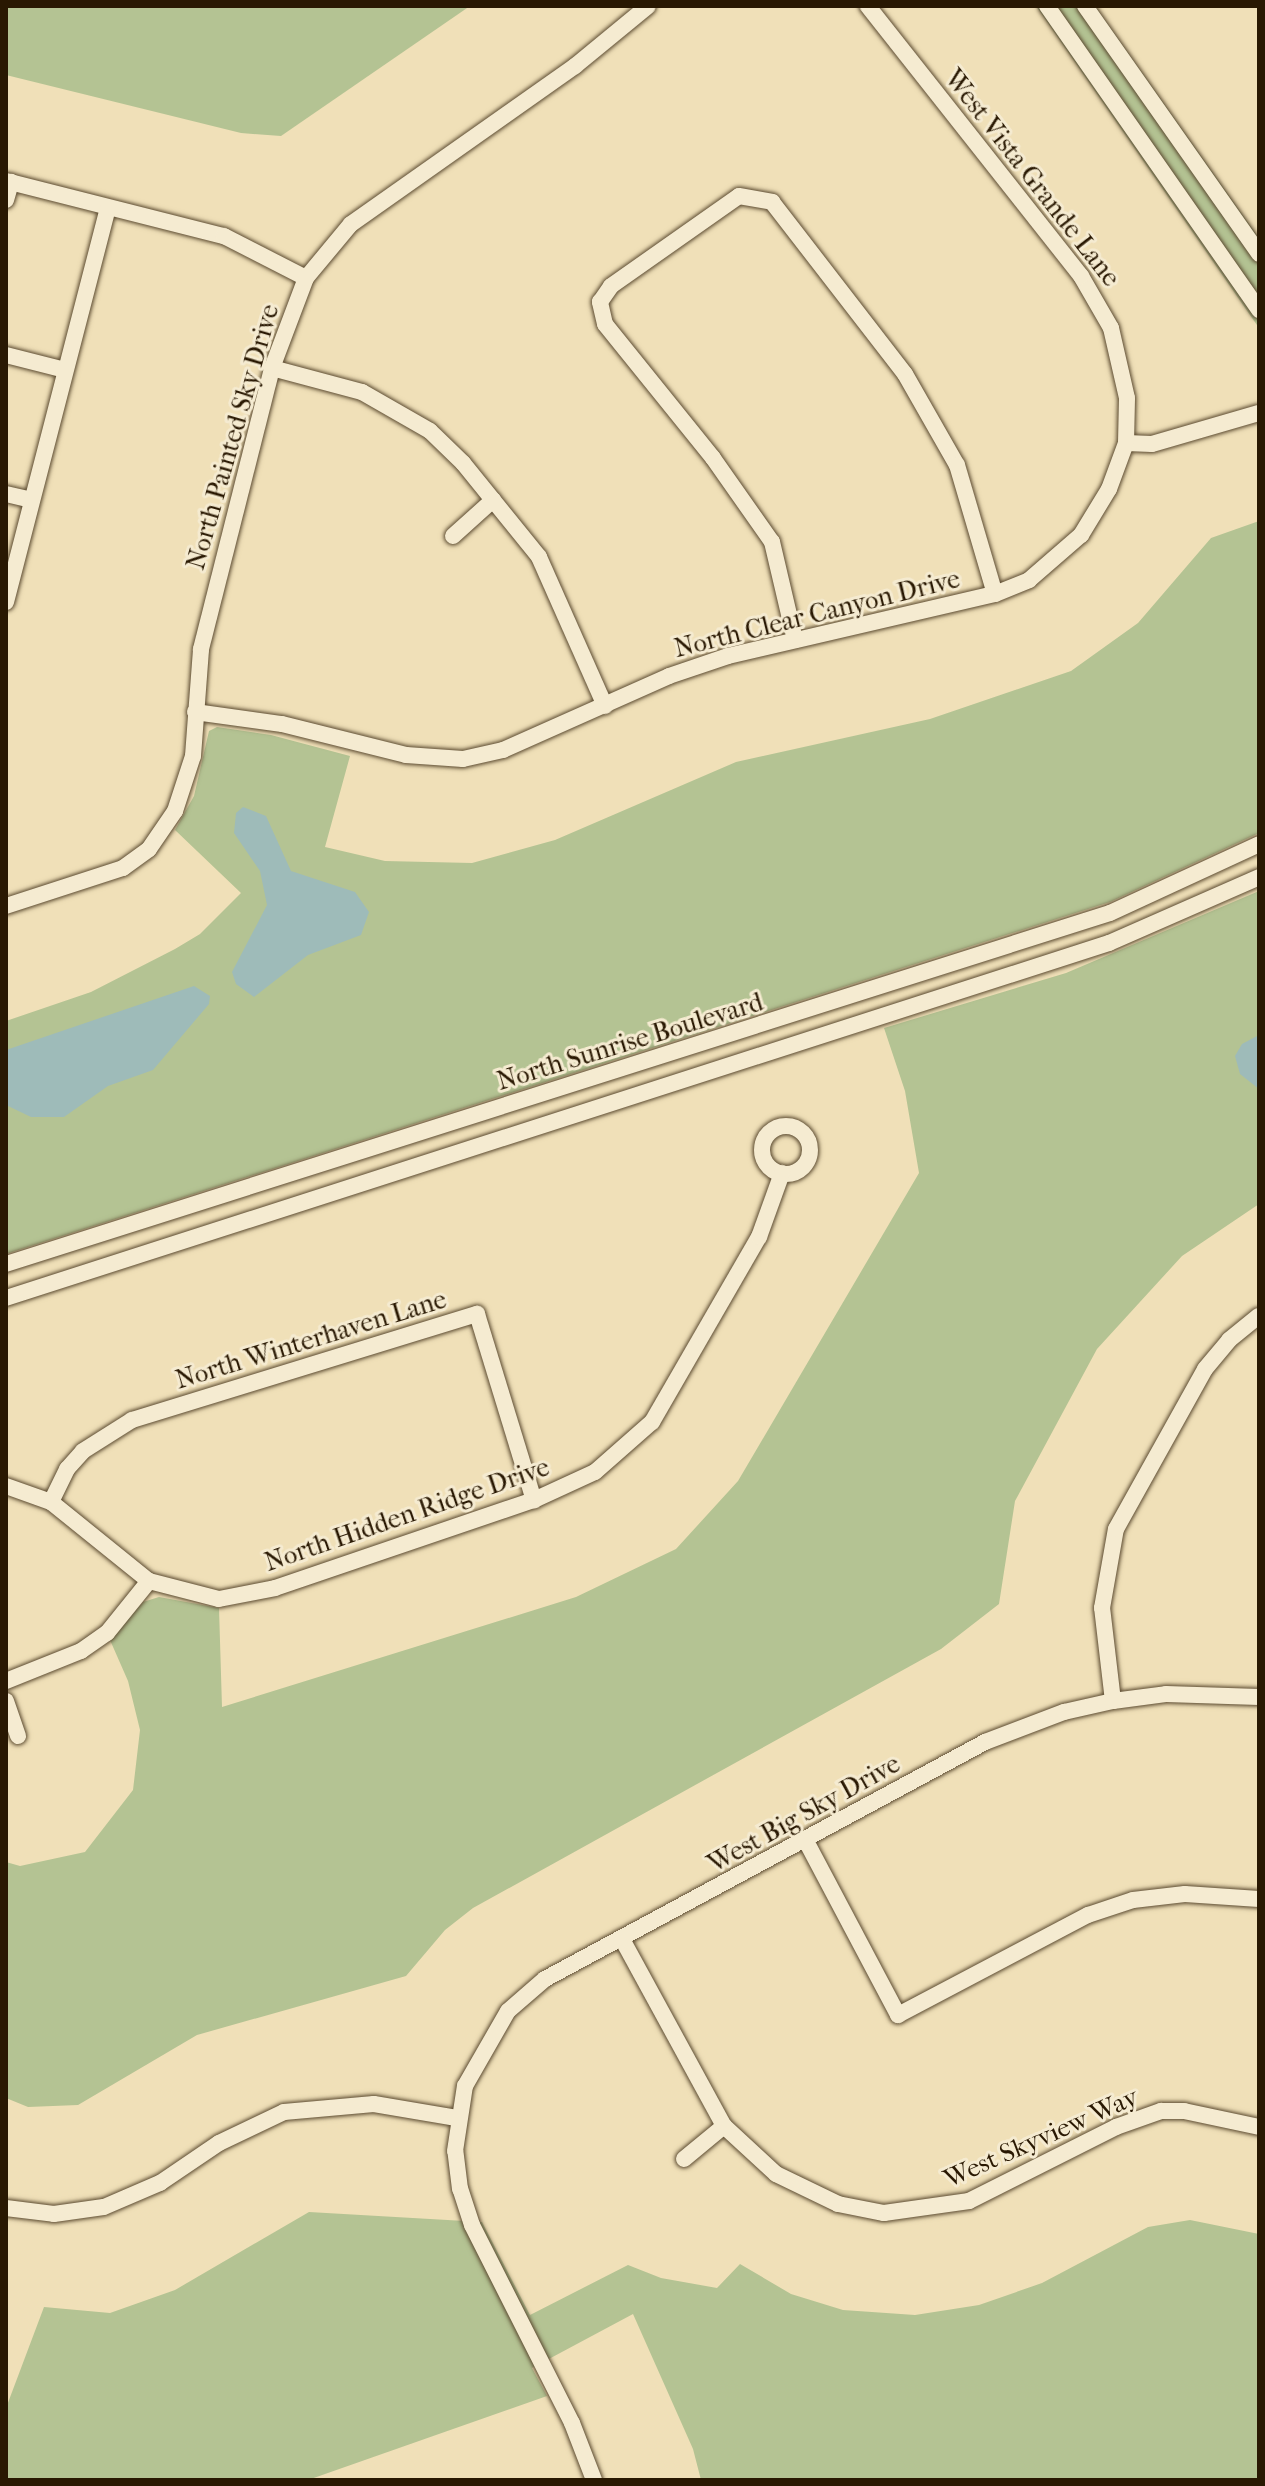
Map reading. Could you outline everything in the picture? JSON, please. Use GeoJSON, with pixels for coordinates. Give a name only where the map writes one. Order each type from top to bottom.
{"type":"FeatureCollection","features":[{"type":"Feature","properties":{"kind":"street","name":"North Painted Sky Drive"},"geometry":{"type":"LineString","coordinates":[[6,906],[123,868],[149,849],[189,782],[201,649],[272,368],[306,278],[351,224],[575,66],[648,6]]}},
{"type":"Feature","properties":{"kind":"street","name":"West Vista Grande Lane"},"geometry":{"type":"LineString","coordinates":[[868,6],[1097,300],[1121,356],[1127,398],[1126,443]]}},
{"type":"Feature","properties":{"kind":"street"},"geometry":{"type":"LineString","coordinates":[[1047,6],[1259,310]]}},
{"type":"Feature","properties":{"kind":"street"},"geometry":{"type":"LineString","coordinates":[[1085,6],[1259,254]]}},
{"type":"Feature","properties":{"kind":"street"},"geometry":{"type":"LineString","coordinates":[[6,200],[8,181],[224,236],[306,278]]}},
{"type":"Feature","properties":{"kind":"street"},"geometry":{"type":"LineString","coordinates":[[795,640],[772,542],[721,468],[605,324],[600,302],[611,286],[739,196],[754,195],[772,202],[905,374],[957,465],[995,594]]}},
{"type":"Feature","properties":{"kind":"street"},"geometry":{"type":"LineString","coordinates":[[6,602],[108,208]]}},
{"type":"Feature","properties":{"kind":"street"},"geometry":{"type":"LineString","coordinates":[[6,355],[65,370]]}},
{"type":"Feature","properties":{"kind":"street"},"geometry":{"type":"LineString","coordinates":[[272,368],[362,392],[408,416],[463,463],[539,557],[605,706]]}},
{"type":"Feature","properties":{"kind":"street"},"geometry":{"type":"LineString","coordinates":[[1126,443],[1167,440],[1252,414],[1259,402]]}},
{"type":"Feature","properties":{"kind":"street","name":"North Clear Canyon Drive"},"geometry":{"type":"LineString","coordinates":[[195,712],[282,724],[406,755],[463,759],[503,750],[698,666],[795,640],[995,594],[1029,580],[1081,535],[1109,489],[1126,443]]}},
{"type":"Feature","properties":{"kind":"street"},"geometry":{"type":"LineString","coordinates":[[6,494],[31,500]]}},
{"type":"Feature","properties":{"kind":"street"},"geometry":{"type":"LineString","coordinates":[[453,536],[493,500]]}},
{"type":"Feature","properties":{"kind":"street","name":"North Sunrise Boulevard"},"geometry":{"type":"LineString","coordinates":[[6,1264],[1110,913],[1259,844]]}},
{"type":"Feature","properties":{"kind":"street","name":"North Sunrise Boulevard"},"geometry":{"type":"LineString","coordinates":[[6,1298],[1109,943],[1259,877]]}},
{"type":"Feature","properties":{"kind":"street","name":"North Hidden Ridge Drive"},"geometry":{"type":"LineString","coordinates":[[6,1486],[51,1502],[149,1581],[219,1599],[275,1588],[534,1500],[595,1472],[652,1422],[753,1250],[782,1173]]}},
{"type":"Feature","properties":{"kind":"street","name":"North Winterhaven Lane"},"geometry":{"type":"LineString","coordinates":[[51,1502],[67,1469],[83,1451],[132,1420],[477,1314],[534,1500]]}},
{"type":"Feature","properties":{"kind":"street"},"geometry":{"type":"LineString","coordinates":[[1113,1701],[1102,1608],[1116,1529],[1205,1369],[1229,1340],[1259,1316]]}},
{"type":"Feature","properties":{"kind":"street"},"geometry":{"type":"LineString","coordinates":[[6,1681],[81,1651],[107,1633],[149,1581]]}},
{"type":"Feature","properties":{"kind":"street","name":"West Big Sky Drive"},"geometry":{"type":"LineString","coordinates":[[457,2118],[476,2061],[508,2011],[545,1979],[985,1742],[1064,1712],[1113,1701],[1166,1694],[1259,1697]]}},
{"type":"Feature","properties":{"kind":"street"},"geometry":{"type":"LineString","coordinates":[[6,1701],[18,1736]]}},
{"type":"Feature","properties":{"kind":"street"},"geometry":{"type":"LineString","coordinates":[[806,1841],[898,2015],[1088,1915],[1133,1900],[1185,1894],[1259,1899]]}},
{"type":"Feature","properties":{"kind":"street","name":"West Skyview Way"},"geometry":{"type":"LineString","coordinates":[[622,1939],[724,2126],[776,2174],[838,2204],[884,2213],[969,2201],[1116,2127],[1161,2111],[1184,2111],[1259,2127]]}},
{"type":"Feature","properties":{"kind":"street"},"geometry":{"type":"LineString","coordinates":[[6,2208],[54,2214],[104,2207],[160,2183],[219,2143],[284,2112],[374,2104],[457,2118],[460,2189],[472,2225],[572,2423],[594,2480]]}},
{"type":"Feature","properties":{"kind":"street"},"geometry":{"type":"LineString","coordinates":[[684,2159],[724,2126]]}},
{"type":"Feature","properties":{"kind":"green space"},"geometry":{"type":"Polygon","coordinates":[[[6,6],[470,6],[281,136],[241,133],[6,75],[6,6]]]}},
{"type":"Feature","properties":{"kind":"green space"},"geometry":{"type":"Polygon","coordinates":[[[1036,6],[1095,6],[1259,238],[1259,328],[1036,6]]]}},
{"type":"Feature","properties":{"kind":"green space"},"geometry":{"type":"Polygon","coordinates":[[[1259,521],[1259,833],[1110,902],[6,1254],[6,1021],[91,992],[175,949],[200,934],[241,893],[175,830],[194,796],[209,731],[217,727],[271,735],[350,756],[325,847],[385,861],[472,863],[555,840],[736,762],[930,719],[1071,671],[1138,623],[1211,538],[1259,521]]]}},
{"type":"Feature","properties":{"kind":"green space"},"geometry":{"type":"Polygon","coordinates":[[[1259,891],[1259,1204],[1182,1256],[1097,1349],[1015,1501],[999,1604],[941,1649],[473,1908],[445,1930],[406,1976],[197,2035],[78,2105],[28,2107],[6,2098],[6,1862],[20,1866],[85,1852],[133,1790],[140,1730],[128,1681],[110,1640],[143,1602],[159,1597],[219,1608],[222,1707],[576,1597],[676,1549],[738,1481],[919,1173],[905,1091],[884,1028],[1066,973],[1259,891]]]}},
{"type":"Feature","properties":{"kind":"green space"},"geometry":{"type":"Polygon","coordinates":[[[309,2212],[482,2222],[530,2315],[628,2265],[661,2278],[717,2288],[740,2264],[791,2294],[843,2310],[915,2315],[979,2305],[1042,2283],[1148,2227],[1190,2220],[1259,2234],[1259,2480],[701,2480],[693,2449],[633,2314],[532,2368],[547,2396],[308,2480],[6,2480],[6,2408],[44,2307],[110,2313],[175,2290],[309,2212]]]}},
{"type":"Feature","properties":{"kind":"water"},"geometry":{"type":"Polygon","coordinates":[[[243,807],[266,816],[291,871],[355,892],[369,912],[361,935],[308,955],[254,997],[236,984],[232,972],[267,905],[260,871],[234,833],[236,813],[243,807]]]}},
{"type":"Feature","properties":{"kind":"water"},"geometry":{"type":"Polygon","coordinates":[[[194,986],[210,996],[209,1004],[153,1070],[108,1086],[64,1117],[31,1117],[6,1105],[6,1050],[194,986]]]}},
{"type":"Feature","properties":{"kind":"water"},"geometry":{"type":"Polygon","coordinates":[[[1259,1035],[1259,1089],[1240,1074],[1235,1056],[1242,1044],[1259,1035]]]}}]}
